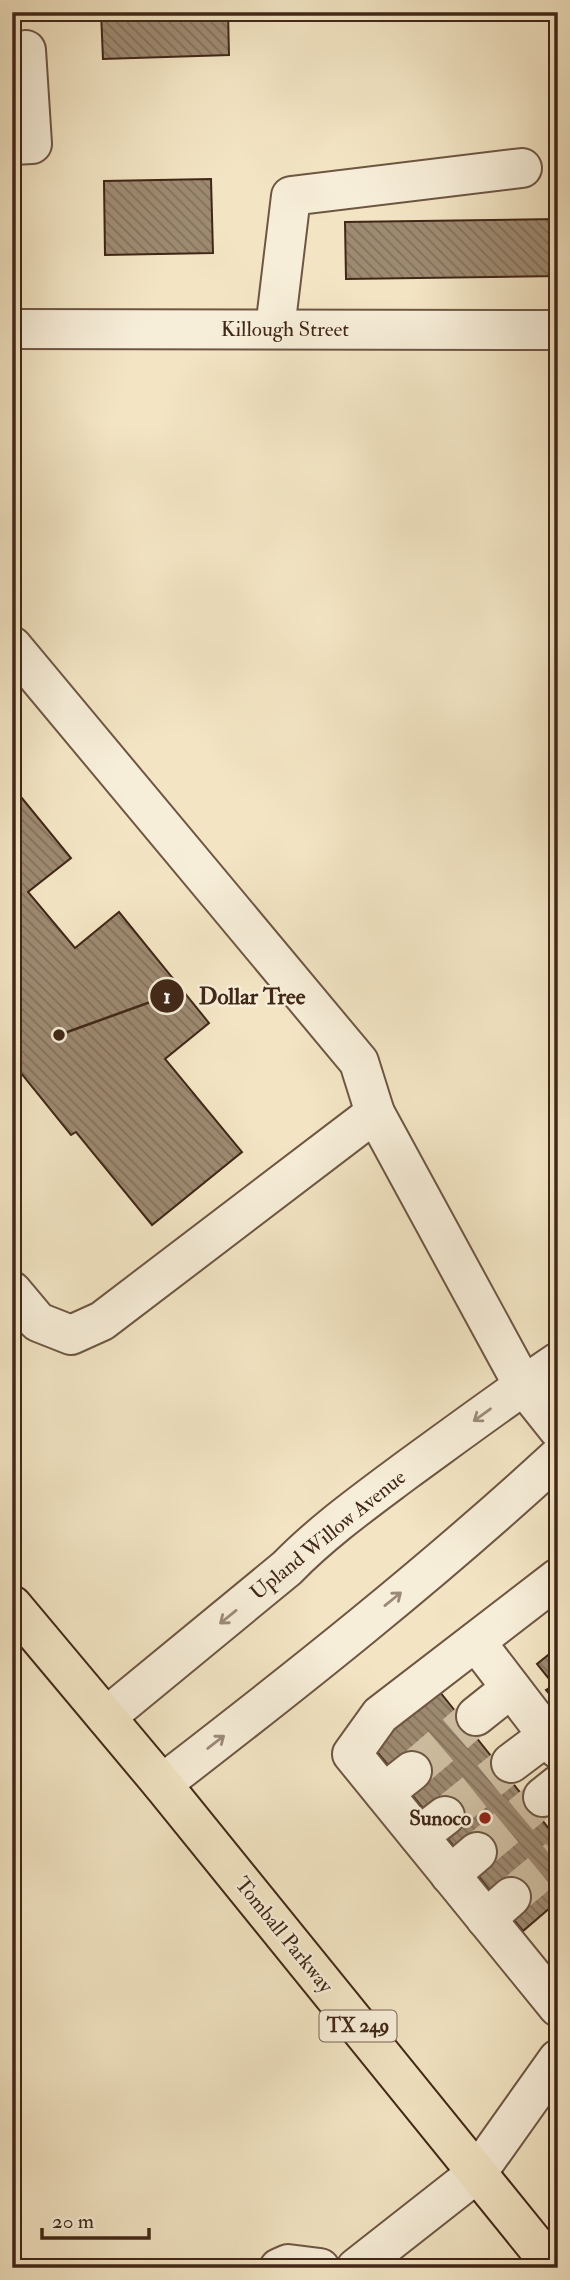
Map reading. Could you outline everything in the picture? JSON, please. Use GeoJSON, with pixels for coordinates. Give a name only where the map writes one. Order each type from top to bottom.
{"type":"FeatureCollection","features":[{"type":"Feature","properties":{"kind":"main road","name":"Tomball Parkway"},"geometry":{"type":"LineString","coordinates":[[12,1605],[162,1784],[554,2268]]}},
{"type":"Feature","properties":{"kind":"street"},"geometry":{"type":"LineString","coordinates":[[12,145],[32,144],[26,50]]}},
{"type":"Feature","properties":{"kind":"street"},"geometry":{"type":"LineString","coordinates":[[275,329],[291,196],[522,168]]}},
{"type":"Feature","properties":{"kind":"street","name":"Killough Street"},"geometry":{"type":"LineString","coordinates":[[12,329],[558,330]]}},
{"type":"Feature","properties":{"kind":"street"},"geometry":{"type":"LineString","coordinates":[[12,646],[359,1062],[375,1113],[523,1385],[558,1429]]}},
{"type":"Feature","properties":{"kind":"street"},"geometry":{"type":"LineString","coordinates":[[12,1291],[38,1322],[71,1335],[102,1321],[375,1113]]}},
{"type":"Feature","properties":{"kind":"street","name":"Upland Willow Avenue"},"geometry":{"type":"LineString","coordinates":[[106,1717],[354,1510],[558,1362]]}},
{"type":"Feature","properties":{"kind":"street"},"geometry":{"type":"LineString","coordinates":[[162,1784],[485,1524],[558,1457]]}},
{"type":"Feature","properties":{"kind":"street"},"geometry":{"type":"LineString","coordinates":[[558,1578],[380,1715],[352,1754],[398,1782],[464,1863],[499,1908],[558,2007]]}},
{"type":"Feature","properties":{"kind":"street"},"geometry":{"type":"LineString","coordinates":[[476,1642],[553,1742],[512,1763]]}},
{"type":"Feature","properties":{"kind":"street"},"geometry":{"type":"LineString","coordinates":[[476,1716],[512,1688]]}},
{"type":"Feature","properties":{"kind":"street"},"geometry":{"type":"LineString","coordinates":[[356,2268],[477,2173],[558,2060]]}},
{"type":"Feature","properties":{"kind":"street"},"geometry":{"type":"LineString","coordinates":[[279,2268],[288,2264],[320,2268]]}},
{"type":"Feature","properties":{"kind":"building"},"geometry":{"type":"Polygon","coordinates":[[[101,12],[228,12],[229,55],[103,59],[101,12]]]}},
{"type":"Feature","properties":{"kind":"building"},"geometry":{"type":"Polygon","coordinates":[[[211,179],[213,253],[105,255],[104,181],[211,179]]]}},
{"type":"Feature","properties":{"kind":"building"},"geometry":{"type":"Polygon","coordinates":[[[558,219],[558,276],[346,279],[345,222],[558,219]]]}},
{"type":"Feature","properties":{"kind":"building"},"geometry":{"type":"Polygon","coordinates":[[[12,786],[71,858],[28,892],[75,948],[119,912],[209,1023],[165,1059],[242,1152],[152,1225],[76,1132],[71,1135],[12,1062],[12,786]]]}},
{"type":"Feature","properties":{"kind":"building"},"geometry":{"type":"Polygon","coordinates":[[[558,1647],[558,1704],[546,1690],[554,1685],[537,1664],[558,1647]]]}},
{"type":"Feature","properties":{"kind":"building","name":"Sunoco"},"geometry":{"type":"Polygon","coordinates":[[[436,1687],[558,1840],[558,1901],[523,1931],[369,1742],[436,1687]]]}},
{"type":"Feature","properties":{"kind":"tunnel"},"geometry":{"type":"LineString","coordinates":[[412,1771],[476,1716]]}},
{"type":"Feature","properties":{"kind":"tunnel"},"geometry":{"type":"LineString","coordinates":[[445,1816],[511,1763]]}},
{"type":"Feature","properties":{"kind":"tunnel"},"geometry":{"type":"LineString","coordinates":[[477,1852],[543,1797]]}},
{"type":"Feature","properties":{"kind":"tunnel"},"geometry":{"type":"LineString","coordinates":[[511,1897],[558,1858]]}},
{"type":"Feature","properties":{"kind":"place","name":"Dollar Tree"},"geometry":{"type":"Point","coordinates":[59,1035]}},
{"type":"Feature","properties":{"kind":"place","name":"Sunoco"},"geometry":{"type":"Point","coordinates":[485,1818]}}]}
